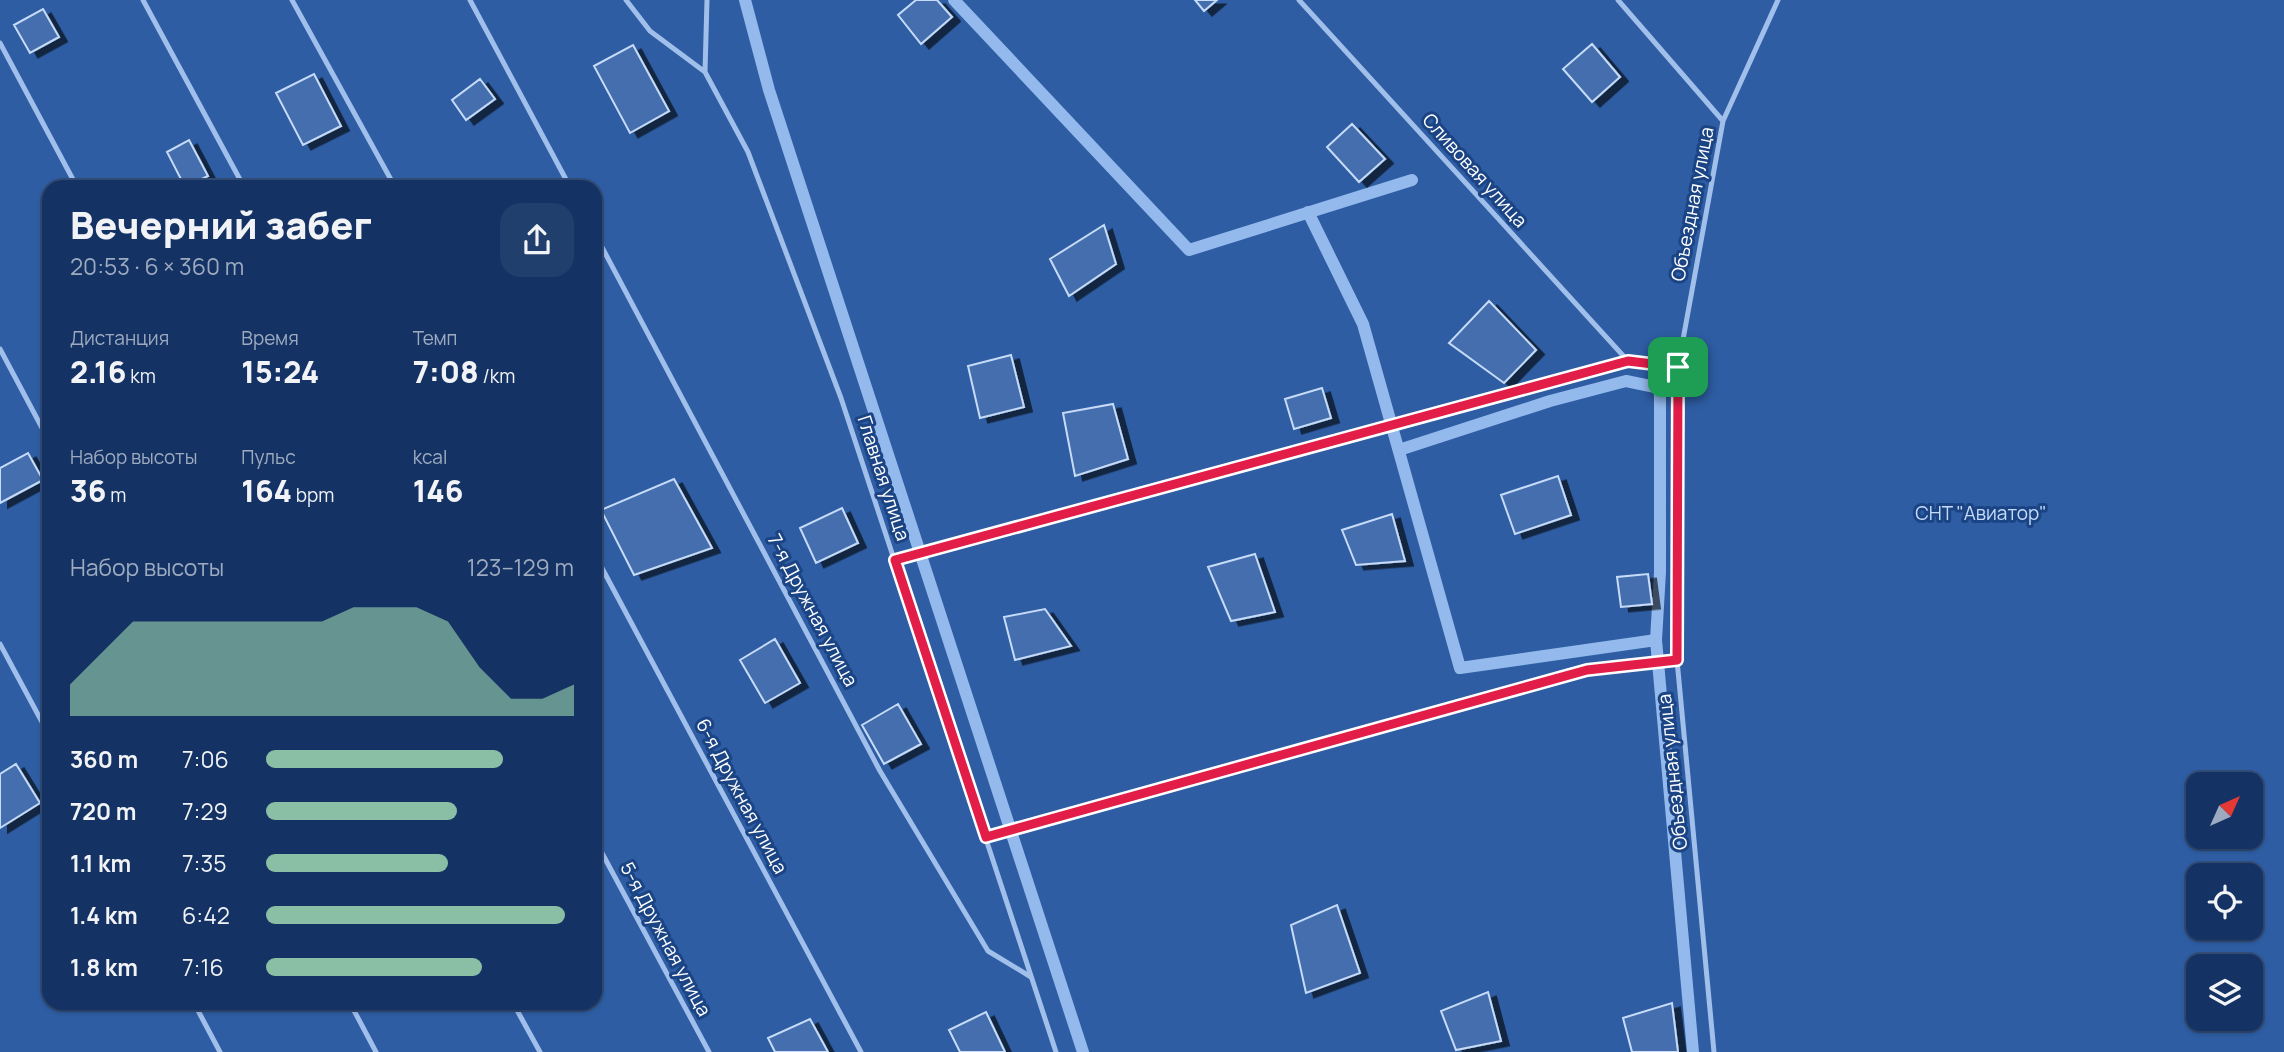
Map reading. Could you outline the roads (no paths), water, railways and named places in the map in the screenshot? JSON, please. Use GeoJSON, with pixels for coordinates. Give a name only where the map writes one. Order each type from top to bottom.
{"type":"FeatureCollection","features":[{"type":"Feature","properties":{"kind":"lane"},"geometry":{"type":"LineString","coordinates":[[144,0],[240,180]]}},
{"type":"Feature","properties":{"kind":"lane"},"geometry":{"type":"LineString","coordinates":[[292,0],[391,180]]}},
{"type":"Feature","properties":{"kind":"lane"},"geometry":{"type":"LineString","coordinates":[[470,0],[566,180]]}},
{"type":"Feature","properties":{"kind":"lane"},"geometry":{"type":"LineString","coordinates":[[626,0],[650,31],[705,72]]}},
{"type":"Feature","properties":{"kind":"lane","name":"Главная улица"},"geometry":{"type":"LineString","coordinates":[[707,0],[705,72],[748,152],[841,397],[1056,1052]]}},
{"type":"Feature","properties":{"kind":"lane","name":"Сливовая улица"},"geometry":{"type":"LineString","coordinates":[[1299,0],[1628,361]]}},
{"type":"Feature","properties":{"kind":"lane"},"geometry":{"type":"LineString","coordinates":[[1618,0],[1723,121]]}},
{"type":"Feature","properties":{"kind":"lane","name":"Объездная улица"},"geometry":{"type":"LineString","coordinates":[[1714,1052],[1677,660],[1678,367],[1723,121],[1778,0]]}},
{"type":"Feature","properties":{"kind":"lane"},"geometry":{"type":"LineString","coordinates":[[0,43],[73,180]]}},
{"type":"Feature","properties":{"kind":"lane","name":"7-я Дружная улица"},"geometry":{"type":"LineString","coordinates":[[602,247],[880,771],[988,951],[1031,977]]}},
{"type":"Feature","properties":{"kind":"lane"},"geometry":{"type":"LineString","coordinates":[[0,349],[42,428]]}},
{"type":"Feature","properties":{"kind":"lane"},"geometry":{"type":"LineString","coordinates":[[895,560],[1628,361],[1678,367]]}},
{"type":"Feature","properties":{"kind":"lane","name":"6-я Дружная улица"},"geometry":{"type":"LineString","coordinates":[[602,568],[862,1052]]}},
{"type":"Feature","properties":{"kind":"lane"},"geometry":{"type":"LineString","coordinates":[[0,644],[42,722]]}},
{"type":"Feature","properties":{"kind":"lane"},"geometry":{"type":"LineString","coordinates":[[986,837],[1587,670],[1677,660]]}},
{"type":"Feature","properties":{"kind":"lane","name":"5-я Дружная улица"},"geometry":{"type":"LineString","coordinates":[[602,853],[709,1052]]}},
{"type":"Feature","properties":{"kind":"lane"},"geometry":{"type":"LineString","coordinates":[[198,1010],[220,1052]]}},
{"type":"Feature","properties":{"kind":"lane"},"geometry":{"type":"LineString","coordinates":[[354,1010],[376,1052]]}},
{"type":"Feature","properties":{"kind":"lane"},"geometry":{"type":"LineString","coordinates":[[517,1010],[540,1052]]}},
{"type":"Feature","properties":{"kind":"waterway"},"geometry":{"type":"LineString","coordinates":[[745,0],[769,90],[1083,1052]]}},
{"type":"Feature","properties":{"kind":"waterway"},"geometry":{"type":"LineString","coordinates":[[954,0],[1189,250],[1412,180]]}},
{"type":"Feature","properties":{"kind":"waterway"},"geometry":{"type":"LineString","coordinates":[[1308,212],[1363,324],[1460,668],[1656,640]]}},
{"type":"Feature","properties":{"kind":"waterway"},"geometry":{"type":"LineString","coordinates":[[1399,450],[1550,401],[1626,381],[1660,388],[1660,572],[1656,640],[1693,1052]]}},
{"type":"Feature","properties":{"kind":"park label","name":"СНТ \"Авиатор\""},"geometry":{"type":"Point","coordinates":[1981,513]}}]}
